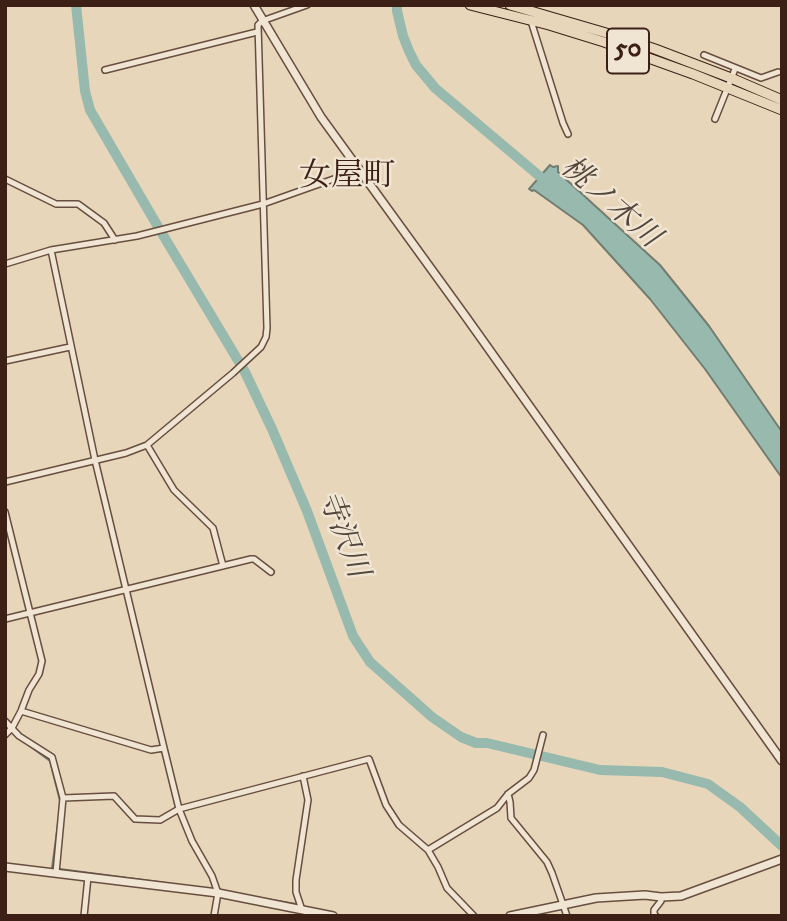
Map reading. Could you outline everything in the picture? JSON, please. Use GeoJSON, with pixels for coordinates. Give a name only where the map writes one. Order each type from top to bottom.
{"type":"FeatureCollection","features":[{"type":"Feature","properties":{"kind":"highway","name":"50"},"geometry":{"type":"LineString","coordinates":[[470,5],[615,46],[782,100]]}},
{"type":"Feature","properties":{"kind":"highway","name":"50"},"geometry":{"type":"LineString","coordinates":[[510,5],[525,7],[613,35],[730,83],[782,110]]}},
{"type":"Feature","properties":{"kind":"street"},"geometry":{"type":"LineString","coordinates":[[254,5],[321,117],[782,761]]}},
{"type":"Feature","properties":{"kind":"street"},"geometry":{"type":"LineString","coordinates":[[5,482],[126,453],[147,445],[261,347],[267,333],[257,32],[262,20],[307,5]]}},
{"type":"Feature","properties":{"kind":"street"},"geometry":{"type":"LineString","coordinates":[[525,7],[568,134]]}},
{"type":"Feature","properties":{"kind":"street"},"geometry":{"type":"LineString","coordinates":[[105,70],[257,32]]}},
{"type":"Feature","properties":{"kind":"street"},"geometry":{"type":"LineString","coordinates":[[704,55],[761,78],[778,72]]}},
{"type":"Feature","properties":{"kind":"street"},"geometry":{"type":"LineString","coordinates":[[715,118],[735,69]]}},
{"type":"Feature","properties":{"kind":"street"},"geometry":{"type":"LineString","coordinates":[[5,264],[51,250],[148,233],[263,204],[359,170]]}},
{"type":"Feature","properties":{"kind":"street"},"geometry":{"type":"LineString","coordinates":[[5,179],[56,204],[78,204],[104,223],[115,240]]}},
{"type":"Feature","properties":{"kind":"street"},"geometry":{"type":"LineString","coordinates":[[51,250],[95,460],[179,809],[218,893],[214,916]]}},
{"type":"Feature","properties":{"kind":"street"},"geometry":{"type":"LineString","coordinates":[[5,361],[70,347]]}},
{"type":"Feature","properties":{"kind":"street"},"geometry":{"type":"LineString","coordinates":[[147,445],[174,490],[213,528],[223,566]]}},
{"type":"Feature","properties":{"kind":"street"},"geometry":{"type":"LineString","coordinates":[[5,512],[43,661],[21,711],[5,735]]}},
{"type":"Feature","properties":{"kind":"street"},"geometry":{"type":"LineString","coordinates":[[5,619],[254,559],[271,572]]}},
{"type":"Feature","properties":{"kind":"street"},"geometry":{"type":"LineString","coordinates":[[21,711],[151,750],[164,748]]}},
{"type":"Feature","properties":{"kind":"street"},"geometry":{"type":"LineString","coordinates":[[5,721],[19,736],[52,757],[63,798],[55,873]]}},
{"type":"Feature","properties":{"kind":"street"},"geometry":{"type":"LineString","coordinates":[[428,850],[497,808],[508,794],[529,778],[534,770],[542,739]]}},
{"type":"Feature","properties":{"kind":"street"},"geometry":{"type":"LineString","coordinates":[[63,798],[114,796],[135,820],[160,820],[179,809],[369,758],[386,805],[400,825],[428,850],[447,888],[474,916]]}},
{"type":"Feature","properties":{"kind":"street"},"geometry":{"type":"LineString","coordinates":[[302,909],[296,892],[296,880],[308,800],[303,776]]}},
{"type":"Feature","properties":{"kind":"street"},"geometry":{"type":"LineString","coordinates":[[508,794],[511,818],[547,862],[567,916]]}},
{"type":"Feature","properties":{"kind":"street"},"geometry":{"type":"LineString","coordinates":[[510,916],[596,898],[681,896],[782,859]]}},
{"type":"Feature","properties":{"kind":"street"},"geometry":{"type":"LineString","coordinates":[[5,867],[218,893],[333,916]]}},
{"type":"Feature","properties":{"kind":"street"},"geometry":{"type":"LineString","coordinates":[[84,916],[88,877]]}},
{"type":"Feature","properties":{"kind":"street"},"geometry":{"type":"LineString","coordinates":[[656,916],[654,910],[661,897]]}},
{"type":"Feature","properties":{"kind":"water"},"geometry":{"type":"Polygon","coordinates":[[[550,165],[558,166],[558,172],[660,265],[709,326],[782,432],[782,478],[705,369],[650,299],[583,225],[529,189],[550,165]]]}},
{"type":"Feature","properties":{"kind":"waterway","name":"寺沢川"},"geometry":{"type":"LineString","coordinates":[[76,5],[85,91],[90,110],[245,372],[307,511],[353,636],[370,662],[432,717],[461,737],[476,743],[487,743],[600,770],[662,772],[708,784],[740,807],[782,846]]}},
{"type":"Feature","properties":{"kind":"waterway","name":"桃ノ木川"},"geometry":{"type":"LineString","coordinates":[[397,5],[409,51],[416,65],[435,88],[550,185]]}},
{"type":"Feature","properties":{"kind":"waterway"},"geometry":{"type":"LineString","coordinates":[[12,733],[50,761],[60,801]]}},
{"type":"Feature","properties":{"kind":"waterway"},"geometry":{"type":"LineString","coordinates":[[58,824],[52,868],[166,883]]}},
{"type":"Feature","properties":{"kind":"waterway"},"geometry":{"type":"LineString","coordinates":[[249,896],[296,904]]}},
{"type":"Feature","properties":{"kind":"district","name":"女屋町"},"geometry":{"type":"Point","coordinates":[347,178]}}]}
